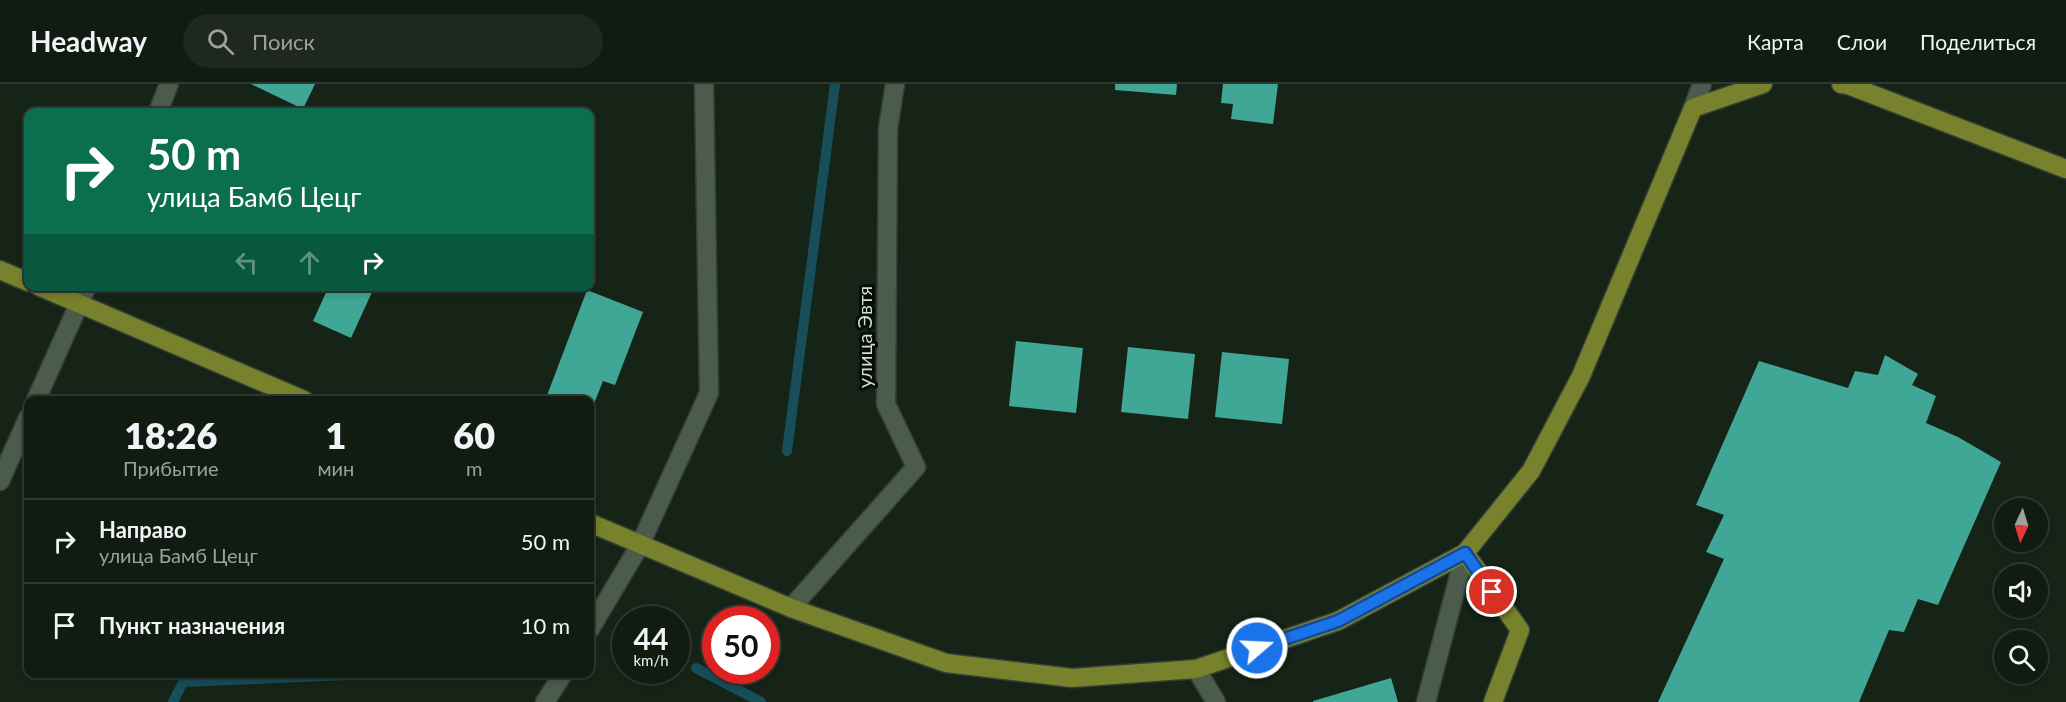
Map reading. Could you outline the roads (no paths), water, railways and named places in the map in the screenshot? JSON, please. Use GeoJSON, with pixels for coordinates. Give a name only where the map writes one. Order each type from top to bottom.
{"type":"FeatureCollection","features":[{"type":"Feature","properties":{"kind":"main road"},"geometry":{"type":"LineString","coordinates":[[594,525],[790,608],[946,663],[1072,678],[1196,669],[1338,621],[1465,553],[1531,471],[1581,376],[1693,108],[1763,84]]}},
{"type":"Feature","properties":{"kind":"main road"},"geometry":{"type":"LineString","coordinates":[[1842,84],[2066,169]]}},
{"type":"Feature","properties":{"kind":"main road"},"geometry":{"type":"LineString","coordinates":[[0,270],[24,280]]}},
{"type":"Feature","properties":{"kind":"main road"},"geometry":{"type":"LineString","coordinates":[[49,291],[295,396]]}},
{"type":"Feature","properties":{"kind":"main road"},"geometry":{"type":"LineString","coordinates":[[1465,553],[1520,630],[1493,702]]}},
{"type":"Feature","properties":{"kind":"street"},"geometry":{"type":"LineString","coordinates":[[160,108],[169,84]]}},
{"type":"Feature","properties":{"kind":"street"},"geometry":{"type":"LineString","coordinates":[[594,622],[640,545],[709,393],[704,84]]}},
{"type":"Feature","properties":{"kind":"street","name":"улица Эвтя"},"geometry":{"type":"LineString","coordinates":[[790,608],[916,467],[886,404],[888,129],[895,84]]}},
{"type":"Feature","properties":{"kind":"street"},"geometry":{"type":"LineString","coordinates":[[1693,108],[1702,84]]}},
{"type":"Feature","properties":{"kind":"street"},"geometry":{"type":"LineString","coordinates":[[38,396],[85,291]]}},
{"type":"Feature","properties":{"kind":"street"},"geometry":{"type":"LineString","coordinates":[[0,481],[24,427]]}},
{"type":"Feature","properties":{"kind":"street"},"geometry":{"type":"LineString","coordinates":[[1426,702],[1465,553]]}},
{"type":"Feature","properties":{"kind":"street"},"geometry":{"type":"LineString","coordinates":[[1196,669],[1216,702]]}},
{"type":"Feature","properties":{"kind":"street"},"geometry":{"type":"LineString","coordinates":[[545,702],[560,678]]}},
{"type":"Feature","properties":{"kind":"waterway"},"geometry":{"type":"LineString","coordinates":[[787,451],[835,84]]}},
{"type":"Feature","properties":{"kind":"waterway"},"geometry":{"type":"LineString","coordinates":[[696,668],[761,702]]}},
{"type":"Feature","properties":{"kind":"waterway"},"geometry":{"type":"LineString","coordinates":[[173,702],[183,682],[278,678]]}}]}
